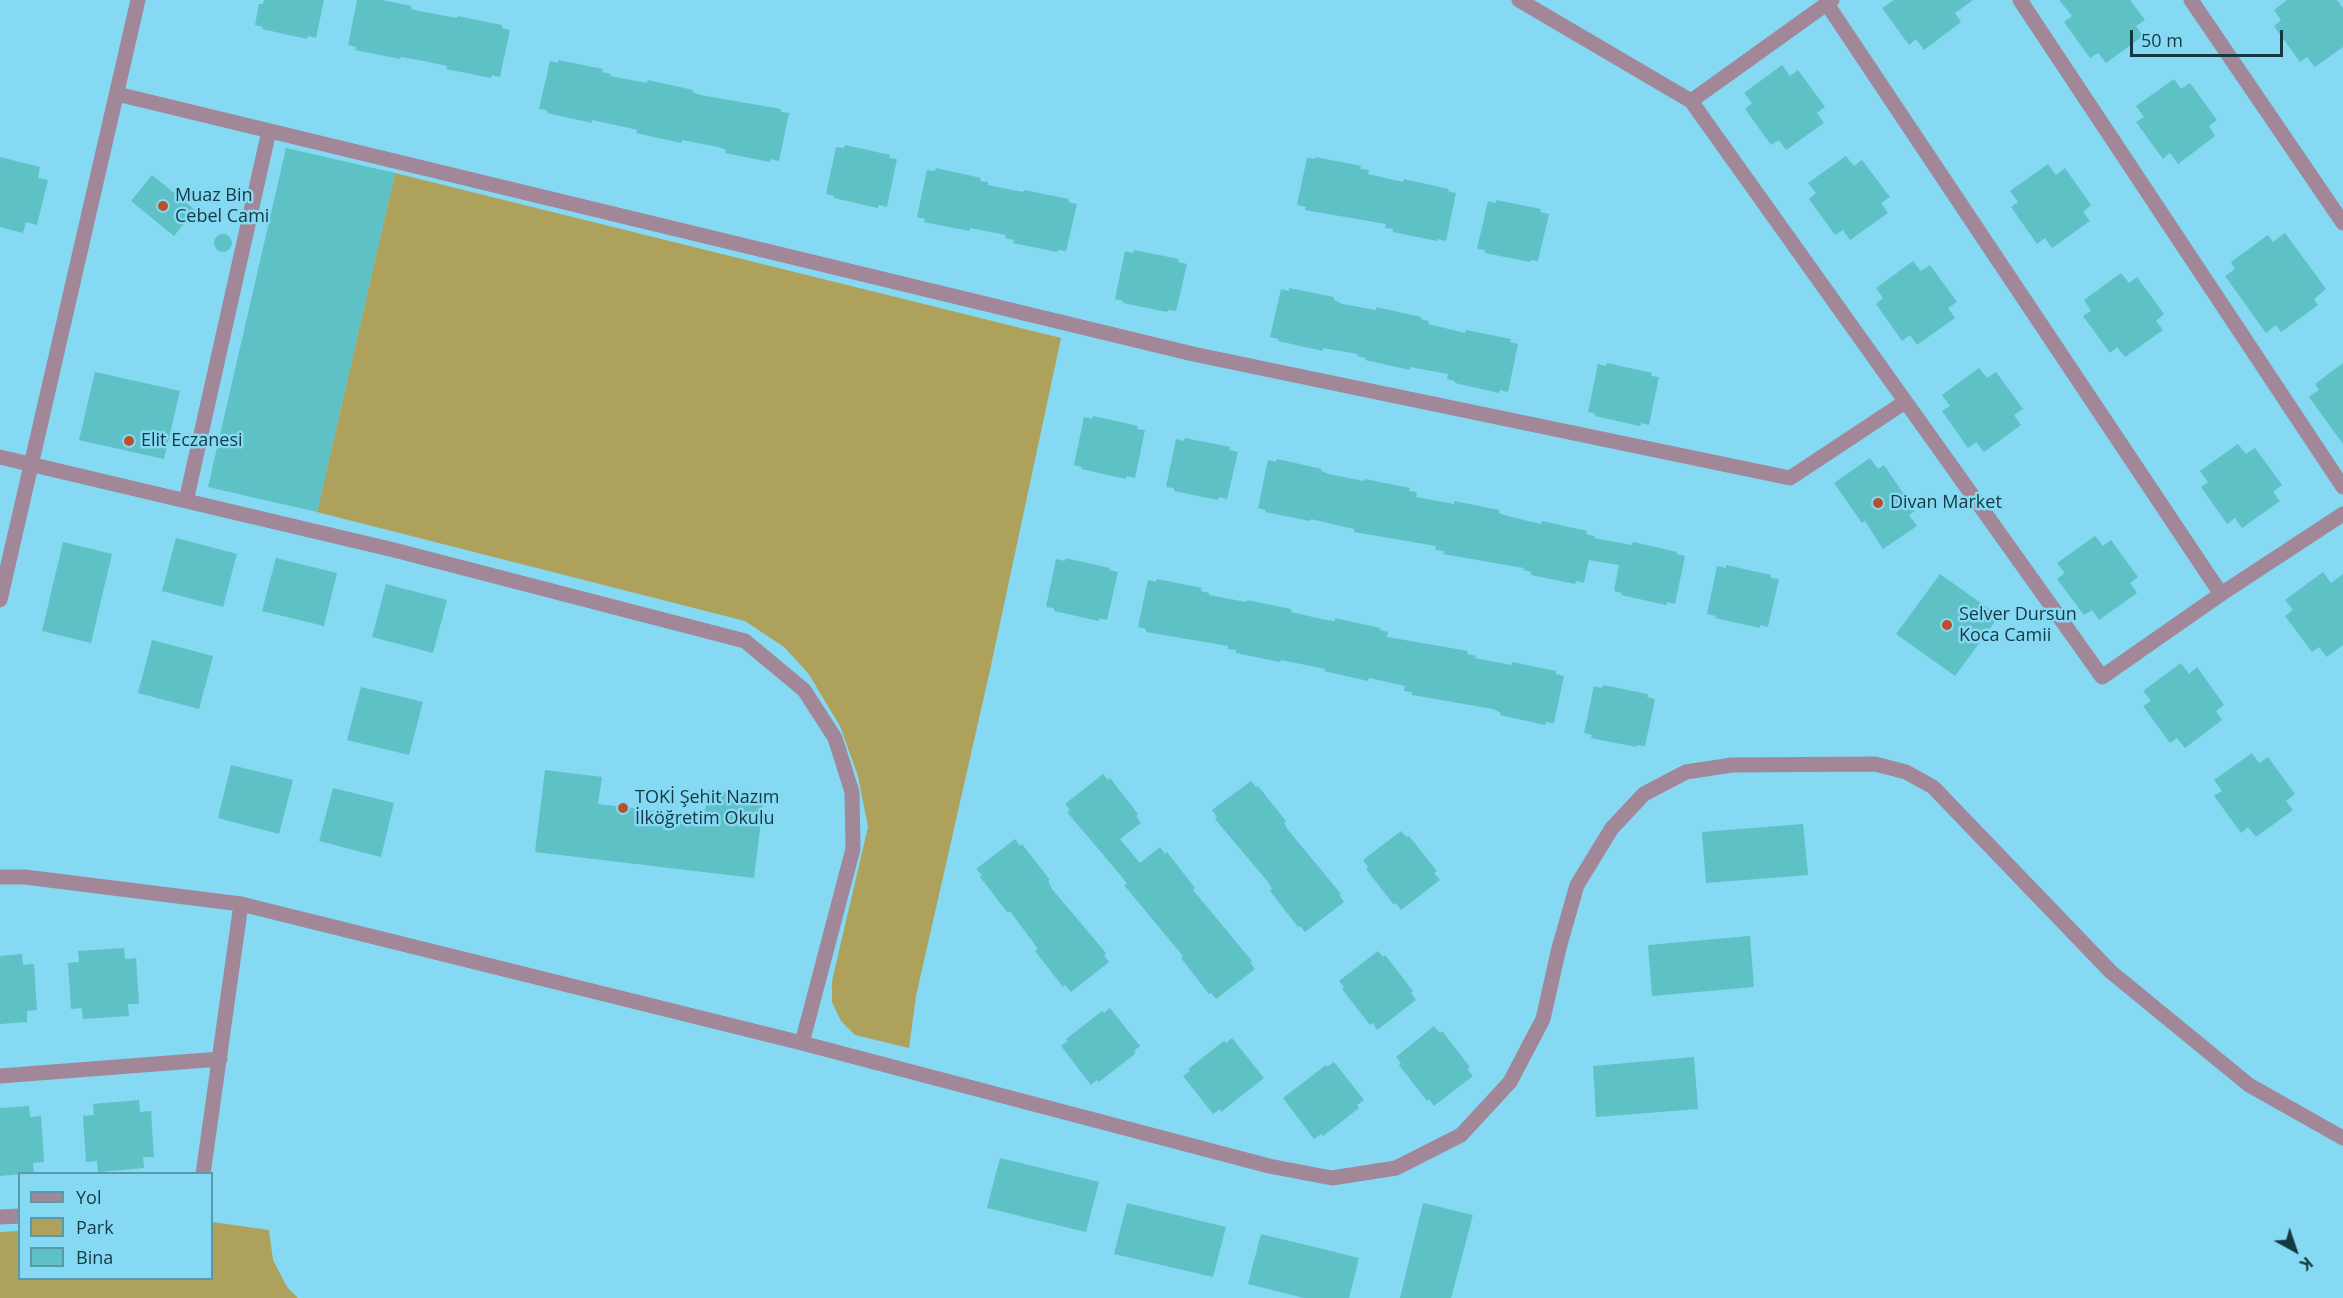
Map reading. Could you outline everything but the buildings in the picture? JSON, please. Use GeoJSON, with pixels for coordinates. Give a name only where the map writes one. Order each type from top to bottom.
{"type":"FeatureCollection","features":[{"type":"Feature","properties":{"kind":"street"},"geometry":{"type":"LineString","coordinates":[[0,600],[138,0]]}},
{"type":"Feature","properties":{"kind":"street"},"geometry":{"type":"LineString","coordinates":[[1519,0],[1691,101],[2102,677],[2221,594],[2343,514]]}},
{"type":"Feature","properties":{"kind":"street"},"geometry":{"type":"LineString","coordinates":[[2020,0],[2343,487]]}},
{"type":"Feature","properties":{"kind":"street"},"geometry":{"type":"LineString","coordinates":[[2191,0],[2343,223]]}},
{"type":"Feature","properties":{"kind":"street"},"geometry":{"type":"LineString","coordinates":[[1691,101],[1829,2],[2221,594]]}},
{"type":"Feature","properties":{"kind":"street"},"geometry":{"type":"LineString","coordinates":[[117,94],[1193,354],[1791,478],[1905,402]]}},
{"type":"Feature","properties":{"kind":"street"},"geometry":{"type":"LineString","coordinates":[[186,501],[269,131]]}},
{"type":"Feature","properties":{"kind":"street"},"geometry":{"type":"LineString","coordinates":[[0,457],[404,552],[745,641],[804,690],[835,738],[852,792],[853,849],[802,1043]]}},
{"type":"Feature","properties":{"kind":"street"},"geometry":{"type":"LineString","coordinates":[[0,877],[24,877],[241,904],[802,1043],[1269,1166],[1332,1178],[1395,1168],[1461,1135],[1510,1082],[1543,1019],[1559,948],[1577,885],[1612,828],[1644,794],[1686,772],[1732,765],[1875,764],[1906,772],[1933,787],[2111,972],[2249,1085],[2343,1138]]}},
{"type":"Feature","properties":{"kind":"street"},"geometry":{"type":"LineString","coordinates":[[203,1172],[241,904]]}},
{"type":"Feature","properties":{"kind":"street"},"geometry":{"type":"LineString","coordinates":[[0,1076],[220,1059]]}},
{"type":"Feature","properties":{"kind":"street"},"geometry":{"type":"LineString","coordinates":[[0,1217],[18,1216]]}},
{"type":"Feature","properties":{"kind":"green space"},"geometry":{"type":"Polygon","coordinates":[[[395,173],[1061,338],[990,670],[916,996],[909,1048],[855,1035],[841,1021],[832,1002],[832,981],[868,827],[858,776],[840,726],[808,673],[784,647],[745,621],[317,512],[395,173]]]}},
{"type":"Feature","properties":{"kind":"green space"},"geometry":{"type":"Polygon","coordinates":[[[213,1222],[269,1230],[273,1260],[287,1287],[298,1298],[0,1298],[0,1232],[18,1231],[18,1280],[213,1280],[213,1222]]]}},
{"type":"Feature","properties":{"kind":"place","name":"Muaz Bin Cebel Cami"},"geometry":{"type":"Point","coordinates":[163,206]}},
{"type":"Feature","properties":{"kind":"place","name":"Elit Eczanesi"},"geometry":{"type":"Point","coordinates":[129,441]}},
{"type":"Feature","properties":{"kind":"place","name":"Divan Market"},"geometry":{"type":"Point","coordinates":[1878,503]}},
{"type":"Feature","properties":{"kind":"place","name":"Selver Dursun Koca Camii"},"geometry":{"type":"Point","coordinates":[1947,625]}},
{"type":"Feature","properties":{"kind":"place","name":"TOKİ Şehit Nazım İlköğretim Okulu"},"geometry":{"type":"Point","coordinates":[623,808]}}]}
